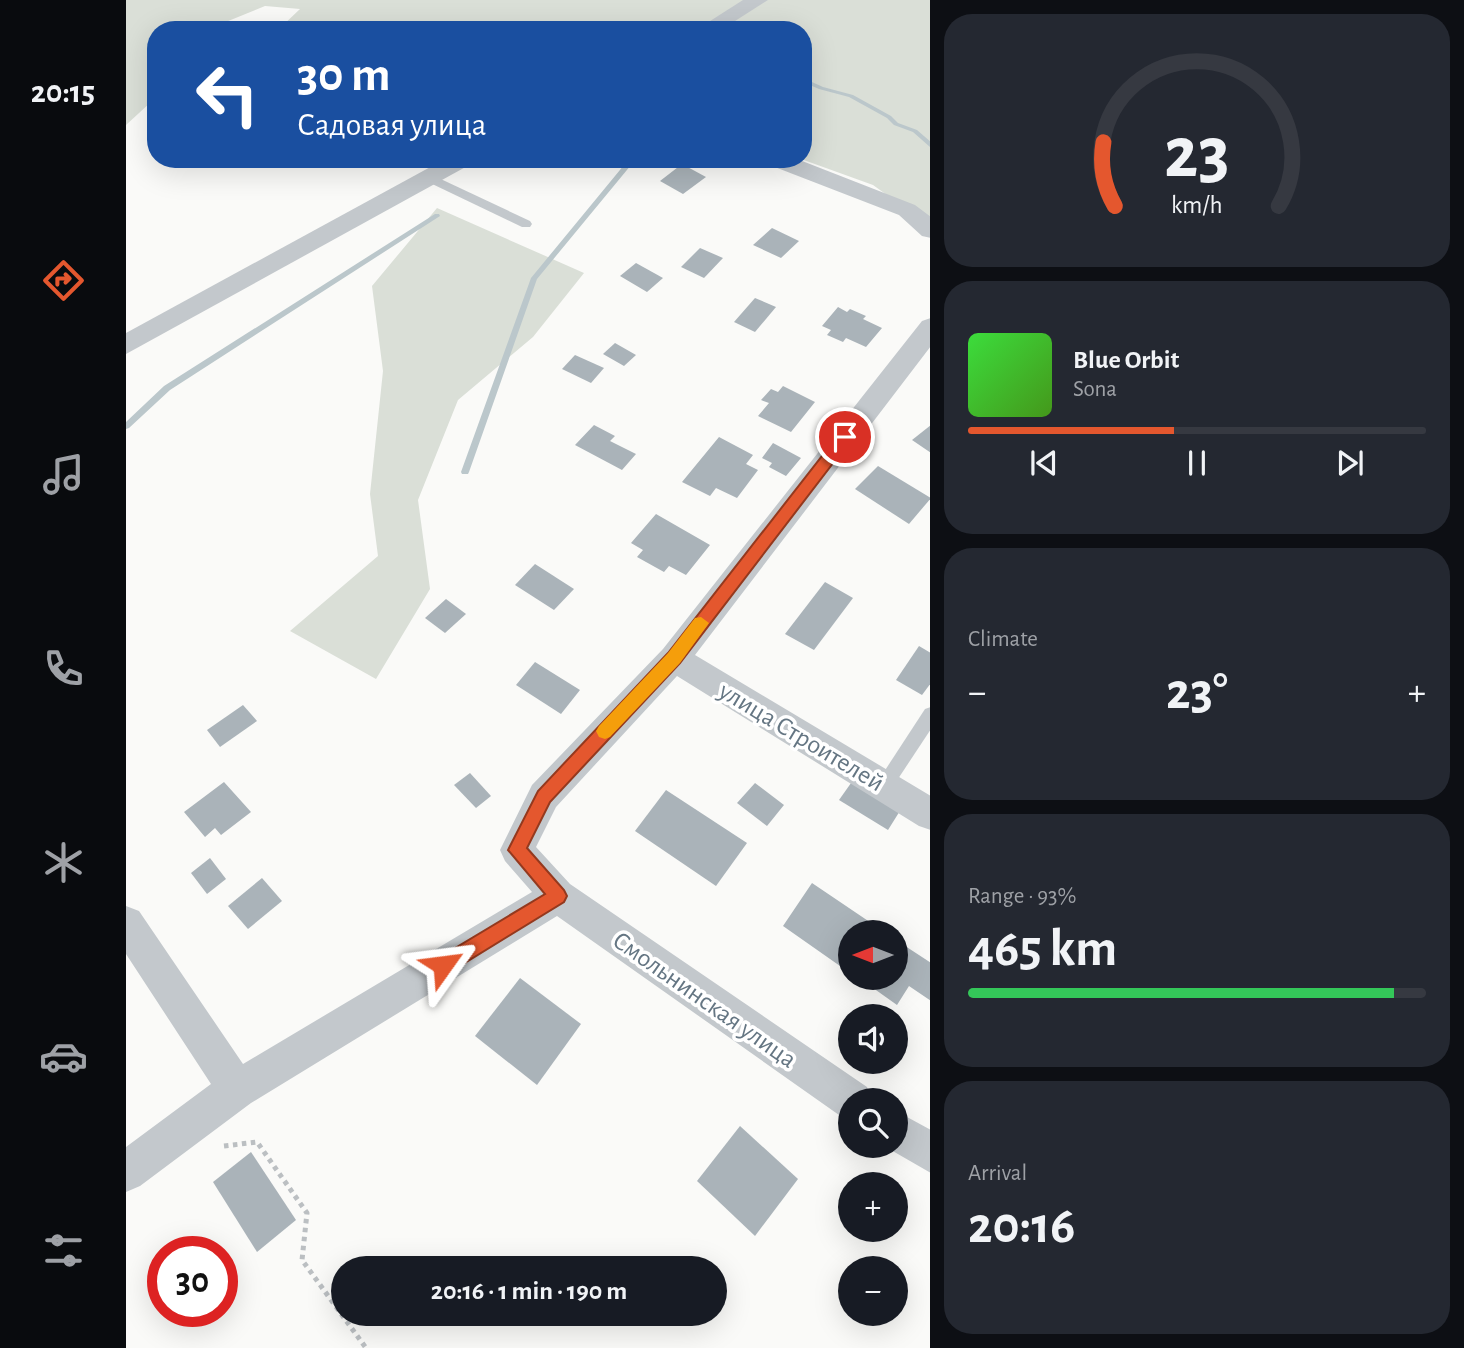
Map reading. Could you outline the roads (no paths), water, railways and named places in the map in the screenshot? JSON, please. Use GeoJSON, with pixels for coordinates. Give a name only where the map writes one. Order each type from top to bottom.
{"type":"FeatureCollection","features":[{"type":"Feature","properties":{"kind":"street"},"geometry":{"type":"LineString","coordinates":[[722,21],[758,0]]}},
{"type":"Feature","properties":{"kind":"street"},"geometry":{"type":"LineString","coordinates":[[126,345],[281,257],[447,168]]}},
{"type":"Feature","properties":{"kind":"street"},"geometry":{"type":"LineString","coordinates":[[798,168],[908,210],[930,230]]}},
{"type":"Feature","properties":{"kind":"street"},"geometry":{"type":"LineString","coordinates":[[674,658],[930,327]]}},
{"type":"Feature","properties":{"kind":"street","name":"улица Строителей"},"geometry":{"type":"LineString","coordinates":[[674,658],[930,815]]}},
{"type":"Feature","properties":{"kind":"street","name":"Смольнинская улица"},"geometry":{"type":"LineString","coordinates":[[674,658],[544,796],[517,850],[558,896],[838,1091]]}},
{"type":"Feature","properties":{"kind":"street"},"geometry":{"type":"LineString","coordinates":[[126,1172],[237,1090],[558,896]]}},
{"type":"Feature","properties":{"kind":"street"},"geometry":{"type":"LineString","coordinates":[[126,923],[237,1090]]}},
{"type":"Feature","properties":{"kind":"street"},"geometry":{"type":"LineString","coordinates":[[908,1139],[930,1154]]}},
{"type":"Feature","properties":{"kind":"lane"},"geometry":{"type":"LineString","coordinates":[[430,178],[526,224]]}},
{"type":"Feature","properties":{"kind":"lane"},"geometry":{"type":"LineString","coordinates":[[884,786],[930,714]]}},
{"type":"Feature","properties":{"kind":"waterway"},"geometry":{"type":"LineString","coordinates":[[812,84],[851,96],[889,117],[896,124],[915,131],[930,145]]}},
{"type":"Feature","properties":{"kind":"waterway"},"geometry":{"type":"LineString","coordinates":[[465,472],[534,278],[626,168]]}},
{"type":"Feature","properties":{"kind":"waterway"},"geometry":{"type":"LineString","coordinates":[[126,426],[167,388],[437,216]]}}]}
